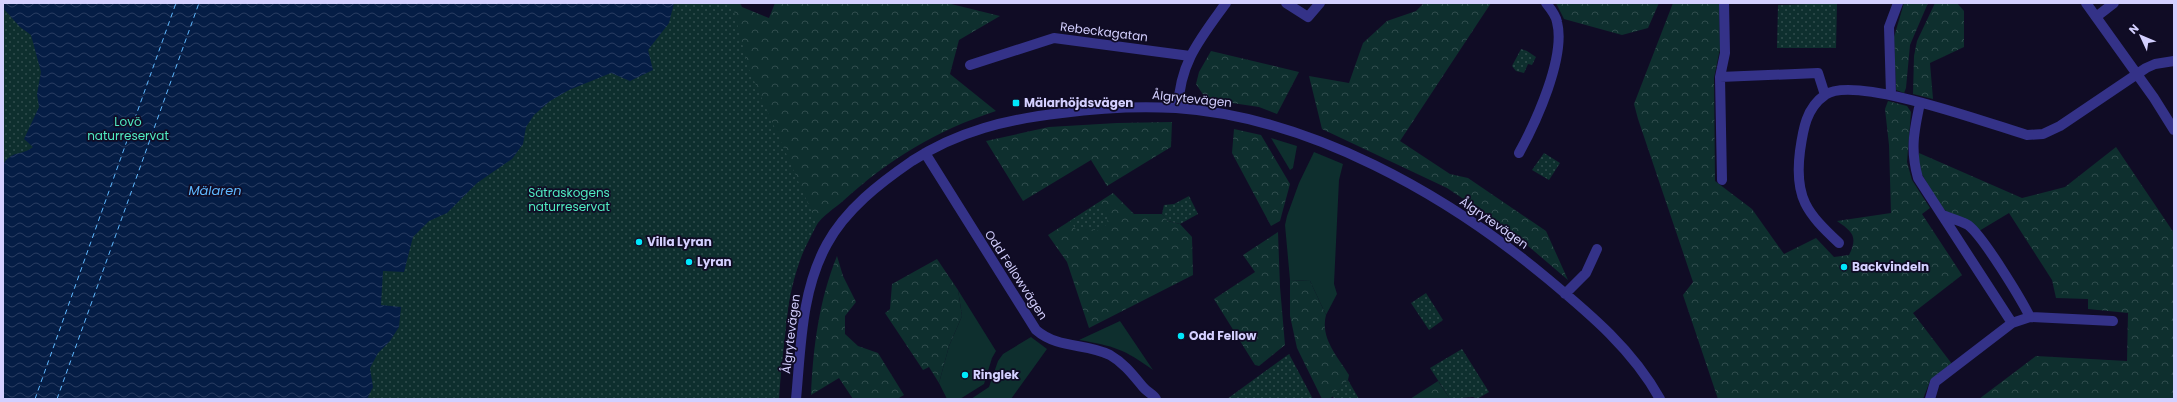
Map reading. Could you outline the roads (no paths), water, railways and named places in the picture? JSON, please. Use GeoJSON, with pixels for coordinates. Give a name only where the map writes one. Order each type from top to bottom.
{"type":"FeatureCollection","features":[{"type":"Feature","properties":{"kind":"street"},"geometry":{"type":"LineString","coordinates":[[1178,108],[1182,74],[1190,56],[1226,3]]}},
{"type":"Feature","properties":{"kind":"street"},"geometry":{"type":"LineString","coordinates":[[1286,3],[1308,17],[1320,3]]}},
{"type":"Feature","properties":{"kind":"street"},"geometry":{"type":"LineString","coordinates":[[1519,153],[1541,110],[1552,74],[1558,43],[1557,21],[1546,3]]}},
{"type":"Feature","properties":{"kind":"street"},"geometry":{"type":"LineString","coordinates":[[1722,180],[1720,77],[1725,53],[1724,3]]}},
{"type":"Feature","properties":{"kind":"street"},"geometry":{"type":"LineString","coordinates":[[1891,94],[1889,27],[1898,3]]}},
{"type":"Feature","properties":{"kind":"street"},"geometry":{"type":"LineString","coordinates":[[2086,3],[2138,74],[2174,130]]}},
{"type":"Feature","properties":{"kind":"street"},"geometry":{"type":"LineString","coordinates":[[2096,17],[2114,3]]}},
{"type":"Feature","properties":{"kind":"street","name":"Rebeckagatan"},"geometry":{"type":"LineString","coordinates":[[970,65],[1054,38],[1190,56]]}},
{"type":"Feature","properties":{"kind":"street"},"geometry":{"type":"LineString","coordinates":[[1839,243],[1814,220],[1802,199],[1799,178],[1799,155],[1804,126],[1811,109],[1825,95],[1837,89],[1891,94],[2027,135],[2037,135],[2050,132],[2060,126],[2155,64],[2174,61]]}},
{"type":"Feature","properties":{"kind":"street"},"geometry":{"type":"LineString","coordinates":[[1720,77],[1818,73],[1825,95]]}},
{"type":"Feature","properties":{"kind":"street"},"geometry":{"type":"LineString","coordinates":[[1920,103],[1913,138],[1913,159],[1918,178],[2012,323]]}},
{"type":"Feature","properties":{"kind":"street","name":"Ålgrytevägen"},"geometry":{"type":"LineString","coordinates":[[796,399],[804,320],[813,278],[828,241],[844,219],[863,199],[893,174],[925,152],[955,137],[977,130],[1028,117],[1076,111],[1147,107],[1178,108],[1254,120],[1304,136],[1351,155],[1404,181],[1458,213],[1501,242],[1565,294],[1599,324],[1624,350],[1660,399]]}},
{"type":"Feature","properties":{"kind":"street","name":"Odd Fellowvägen"},"geometry":{"type":"LineString","coordinates":[[925,152],[1036,330],[1043,336],[1057,342],[1109,354],[1122,362],[1146,391],[1156,399]]}},
{"type":"Feature","properties":{"kind":"street"},"geometry":{"type":"LineString","coordinates":[[1942,215],[1968,225],[1981,240],[2023,303],[2030,317]]}},
{"type":"Feature","properties":{"kind":"street"},"geometry":{"type":"LineString","coordinates":[[1565,294],[1586,273],[1597,249]]}},
{"type":"Feature","properties":{"kind":"street"},"geometry":{"type":"LineString","coordinates":[[1930,399],[1935,382],[2012,323],[2030,317],[2114,321]]}},
{"type":"Feature","properties":{"kind":"water","name":"Mälaren"},"geometry":{"type":"Polygon","coordinates":[[[3,3],[674,3],[669,23],[648,50],[653,70],[630,81],[611,73],[569,90],[550,101],[534,115],[526,127],[523,144],[512,159],[477,183],[447,213],[429,221],[413,237],[404,272],[383,271],[381,305],[401,307],[399,327],[390,341],[378,353],[370,368],[373,387],[367,399],[3,399],[3,165],[6,160],[13,155],[25,152],[33,147],[24,139],[39,107],[37,94],[41,72],[31,35],[20,27],[3,8],[3,3]]]}},
{"type":"Feature","properties":{"kind":"place","name":"Mälarhöjdsvägen"},"geometry":{"type":"Point","coordinates":[1016,103]}},
{"type":"Feature","properties":{"kind":"place","name":"Villa Lyran"},"geometry":{"type":"Point","coordinates":[639,242]}},
{"type":"Feature","properties":{"kind":"place","name":"Lyran"},"geometry":{"type":"Point","coordinates":[689,262]}},
{"type":"Feature","properties":{"kind":"place","name":"Backvindeln"},"geometry":{"type":"Point","coordinates":[1844,267]}},
{"type":"Feature","properties":{"kind":"place","name":"Odd Fellow"},"geometry":{"type":"Point","coordinates":[1181,336]}},
{"type":"Feature","properties":{"kind":"place","name":"Ringlek"},"geometry":{"type":"Point","coordinates":[965,375]}},
{"type":"Feature","properties":{"kind":"park label","name":"Lovö naturreservat"},"geometry":{"type":"Point","coordinates":[128,129]}},
{"type":"Feature","properties":{"kind":"park label","name":"Sätraskogens naturreservat"},"geometry":{"type":"Point","coordinates":[569,200]}}]}
